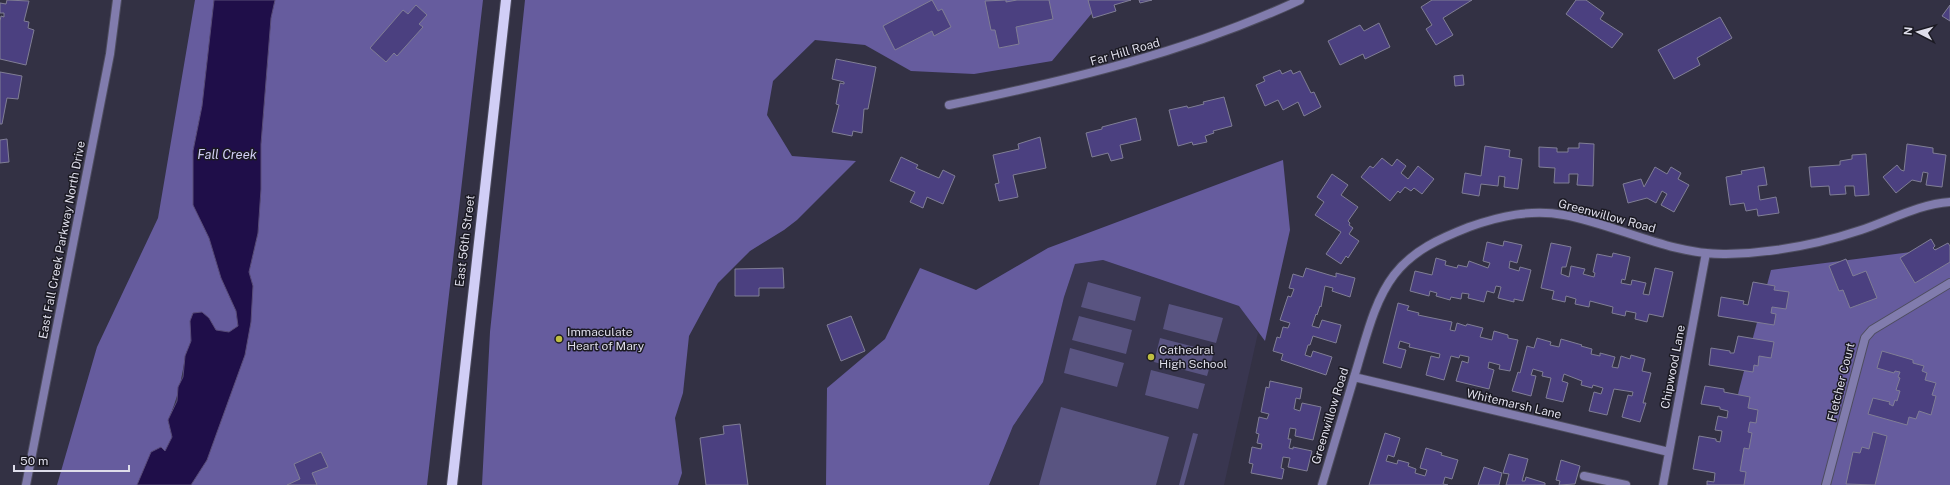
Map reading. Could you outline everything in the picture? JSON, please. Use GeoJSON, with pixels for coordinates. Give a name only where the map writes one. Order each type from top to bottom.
{"type":"FeatureCollection","features":[{"type":"Feature","properties":{"kind":"main road","name":"East 56th Street"},"geometry":{"type":"LineString","coordinates":[[452,485],[506,0]]}},
{"type":"Feature","properties":{"kind":"street","name":"East Fall Creek Parkway North Drive"},"geometry":{"type":"LineString","coordinates":[[26,485],[110,54],[116,0]]}},
{"type":"Feature","properties":{"kind":"street","name":"Far Hill Road"},"geometry":{"type":"LineString","coordinates":[[949,105],[1044,86],[1133,63],[1227,31],[1300,0]]}},
{"type":"Feature","properties":{"kind":"street","name":"Greenwillow Road"},"geometry":{"type":"LineString","coordinates":[[1322,485],[1354,377],[1383,292],[1395,274],[1411,258],[1442,238],[1480,223],[1523,214],[1559,215],[1706,254],[1753,253],[1808,243],[1859,231],[1919,207],[1950,202]]}},
{"type":"Feature","properties":{"kind":"street","name":"Chipwood Lane"},"geometry":{"type":"LineString","coordinates":[[1663,485],[1706,254]]}},
{"type":"Feature","properties":{"kind":"street","name":"Fletcher Court"},"geometry":{"type":"LineString","coordinates":[[1826,485],[1865,338],[1872,330],[1950,283]]}},
{"type":"Feature","properties":{"kind":"street","name":"Whitemarsh Lane"},"geometry":{"type":"LineString","coordinates":[[1354,377],[1449,401],[1669,452]]}},
{"type":"Feature","properties":{"kind":"street"},"geometry":{"type":"LineString","coordinates":[[1584,476],[1626,485]]}},
{"type":"Feature","properties":{"kind":"shaded area"},"geometry":{"type":"Polygon","coordinates":[[[195,0],[214,0],[202,106],[193,151],[193,204],[209,238],[221,278],[236,311],[238,326],[229,333],[215,330],[209,318],[190,321],[191,340],[186,355],[177,397],[168,420],[172,437],[165,451],[142,474],[137,485],[57,485],[97,347],[158,218],[195,0]]]}},
{"type":"Feature","properties":{"kind":"shaded area"},"geometry":{"type":"Polygon","coordinates":[[[275,0],[483,0],[427,485],[191,485],[207,460],[216,434],[253,286],[249,272],[258,233],[261,189],[261,144],[271,18],[275,0]]]}},
{"type":"Feature","properties":{"kind":"shaded area"},"geometry":{"type":"Polygon","coordinates":[[[525,0],[1103,0],[1052,61],[974,74],[911,71],[865,45],[815,40],[773,81],[767,115],[792,156],[856,161],[797,220],[750,251],[718,283],[703,310],[689,336],[683,393],[675,418],[682,473],[678,485],[482,485],[490,332],[525,0]]]}},
{"type":"Feature","properties":{"kind":"shaded area"},"geometry":{"type":"Polygon","coordinates":[[[1283,160],[1290,230],[1265,341],[1239,306],[1103,260],[1075,264],[1064,297],[1043,382],[1013,426],[989,485],[826,485],[827,388],[885,339],[920,268],[976,290],[1048,248],[1283,160]]]}},
{"type":"Feature","properties":{"kind":"shaded area"},"geometry":{"type":"Polygon","coordinates":[[[1950,247],[1950,485],[1716,485],[1740,386],[1771,270],[1950,247]]]}},
{"type":"Feature","properties":{"kind":"shaded area","name":"Cathedral High School"},"geometry":{"type":"Polygon","coordinates":[[[1103,260],[1240,306],[1258,333],[1224,485],[989,485],[1013,426],[1043,382],[1064,297],[1075,264],[1103,260]]]}},
{"type":"Feature","properties":{"kind":"shaded area"},"geometry":{"type":"Polygon","coordinates":[[[1088,282],[1141,297],[1135,321],[1081,307],[1088,282]]]}},
{"type":"Feature","properties":{"kind":"shaded area"},"geometry":{"type":"Polygon","coordinates":[[[1169,304],[1223,318],[1216,343],[1163,329],[1169,304]]]}},
{"type":"Feature","properties":{"kind":"shaded area"},"geometry":{"type":"Polygon","coordinates":[[[1079,316],[1132,330],[1126,354],[1072,340],[1079,316]]]}},
{"type":"Feature","properties":{"kind":"shaded area"},"geometry":{"type":"Polygon","coordinates":[[[1160,338],[1214,352],[1207,376],[1154,362],[1160,338]]]}},
{"type":"Feature","properties":{"kind":"shaded area"},"geometry":{"type":"Polygon","coordinates":[[[1070,348],[1124,363],[1117,387],[1064,373],[1070,348]]]}},
{"type":"Feature","properties":{"kind":"shaded area"},"geometry":{"type":"Polygon","coordinates":[[[1151,370],[1205,384],[1198,409],[1145,395],[1151,370]]]}},
{"type":"Feature","properties":{"kind":"shaded area"},"geometry":{"type":"Polygon","coordinates":[[[1061,407],[1169,437],[1156,485],[1039,485],[1061,407]]]}},
{"type":"Feature","properties":{"kind":"shaded area"},"geometry":{"type":"Polygon","coordinates":[[[1193,433],[1198,434],[1184,485],[1179,485],[1193,433]]]}},
{"type":"Feature","properties":{"kind":"water","name":"Fall Creek"},"geometry":{"type":"Polygon","coordinates":[[[214,0],[275,0],[271,18],[261,144],[261,189],[258,233],[249,272],[253,286],[251,322],[245,355],[207,460],[191,485],[137,485],[151,452],[161,447],[165,451],[172,437],[168,420],[177,401],[178,387],[183,377],[185,356],[191,341],[190,321],[193,313],[202,312],[209,318],[216,330],[229,332],[238,326],[236,311],[221,278],[209,238],[193,205],[193,151],[202,106],[214,0]]]}},
{"type":"Feature","properties":{"kind":"building"},"geometry":{"type":"Polygon","coordinates":[[[7,0],[29,1],[24,21],[29,22],[28,28],[34,30],[26,65],[0,59],[0,21],[1,16],[4,17],[4,13],[0,13],[0,3],[6,4],[7,0]]]}},
{"type":"Feature","properties":{"kind":"building"},"geometry":{"type":"Polygon","coordinates":[[[932,0],[938,11],[942,9],[951,27],[934,36],[932,31],[895,50],[883,26],[932,0]]]}},
{"type":"Feature","properties":{"kind":"building"},"geometry":{"type":"Polygon","coordinates":[[[1006,0],[1006,2],[1017,0],[1049,0],[1053,19],[1016,27],[1019,44],[999,48],[995,30],[991,30],[985,1],[1006,0]]]}},
{"type":"Feature","properties":{"kind":"building"},"geometry":{"type":"Polygon","coordinates":[[[1088,0],[1131,0],[1114,5],[1116,11],[1093,18],[1088,0]]]}},
{"type":"Feature","properties":{"kind":"building"},"geometry":{"type":"Polygon","coordinates":[[[1139,0],[1152,0],[1140,3],[1139,0]]]}},
{"type":"Feature","properties":{"kind":"building"},"geometry":{"type":"Polygon","coordinates":[[[1432,0],[1472,0],[1443,18],[1453,35],[1436,45],[1426,29],[1432,25],[1421,7],[1432,0]]]}},
{"type":"Feature","properties":{"kind":"building"},"geometry":{"type":"Polygon","coordinates":[[[1576,0],[1586,0],[1604,13],[1600,19],[1623,34],[1612,48],[1566,14],[1576,0]]]}},
{"type":"Feature","properties":{"kind":"building"},"geometry":{"type":"Polygon","coordinates":[[[416,5],[427,15],[419,24],[423,27],[397,56],[394,53],[386,62],[370,48],[403,10],[408,14],[416,5]]]}},
{"type":"Feature","properties":{"kind":"building"},"geometry":{"type":"Polygon","coordinates":[[[1950,5],[1950,21],[1942,16],[1950,5]]]}},
{"type":"Feature","properties":{"kind":"building"},"geometry":{"type":"Polygon","coordinates":[[[1720,17],[1732,38],[1697,58],[1700,65],[1674,79],[1658,50],[1720,17]]]}},
{"type":"Feature","properties":{"kind":"building"},"geometry":{"type":"Polygon","coordinates":[[[1379,23],[1390,47],[1365,59],[1363,54],[1340,65],[1328,41],[1360,25],[1364,31],[1379,23]]]}},
{"type":"Feature","properties":{"kind":"building"},"geometry":{"type":"Polygon","coordinates":[[[836,59],[876,67],[868,109],[864,109],[862,133],[853,131],[852,136],[832,132],[839,105],[836,104],[840,83],[844,84],[844,82],[832,79],[836,59]]]}},
{"type":"Feature","properties":{"kind":"building"},"geometry":{"type":"Polygon","coordinates":[[[1280,70],[1282,74],[1291,70],[1293,74],[1300,71],[1311,93],[1314,92],[1321,107],[1304,116],[1298,102],[1283,110],[1278,100],[1265,106],[1256,85],[1265,81],[1263,77],[1280,70]]]}},
{"type":"Feature","properties":{"kind":"building"},"geometry":{"type":"Polygon","coordinates":[[[0,72],[22,76],[18,99],[7,98],[2,124],[0,124],[0,72]]]}},
{"type":"Feature","properties":{"kind":"building"},"geometry":{"type":"Polygon","coordinates":[[[1463,75],[1464,85],[1455,86],[1454,76],[1463,75]]]}},
{"type":"Feature","properties":{"kind":"building"},"geometry":{"type":"Polygon","coordinates":[[[1224,97],[1232,126],[1213,131],[1214,133],[1205,136],[1207,142],[1193,145],[1192,142],[1178,146],[1169,110],[1187,106],[1188,108],[1204,104],[1203,102],[1224,97]]]}},
{"type":"Feature","properties":{"kind":"building"},"geometry":{"type":"Polygon","coordinates":[[[1136,118],[1141,140],[1120,145],[1123,158],[1111,161],[1108,153],[1092,157],[1086,133],[1136,118]]]}},
{"type":"Feature","properties":{"kind":"building"},"geometry":{"type":"Polygon","coordinates":[[[1040,137],[1046,168],[1013,175],[1018,197],[999,201],[995,184],[999,183],[993,155],[1019,149],[1018,144],[1040,137]]]}},
{"type":"Feature","properties":{"kind":"building"},"geometry":{"type":"Polygon","coordinates":[[[7,139],[9,162],[0,163],[0,140],[7,139]]]}},
{"type":"Feature","properties":{"kind":"building"},"geometry":{"type":"Polygon","coordinates":[[[1579,143],[1594,144],[1593,186],[1577,185],[1578,174],[1569,174],[1569,183],[1554,183],[1555,168],[1539,167],[1539,147],[1557,148],[1557,152],[1568,152],[1568,148],[1579,148],[1579,143]]]}},
{"type":"Feature","properties":{"kind":"building"},"geometry":{"type":"Polygon","coordinates":[[[1907,144],[1933,148],[1933,153],[1946,155],[1942,187],[1926,185],[1928,173],[1923,172],[1921,182],[1912,180],[1896,193],[1883,177],[1897,165],[1904,171],[1907,144]]]}},
{"type":"Feature","properties":{"kind":"building"},"geometry":{"type":"Polygon","coordinates":[[[1485,146],[1510,150],[1509,157],[1522,159],[1518,189],[1504,187],[1505,177],[1499,176],[1498,186],[1481,184],[1479,196],[1462,193],[1465,173],[1481,176],[1485,146]]]}},
{"type":"Feature","properties":{"kind":"building"},"geometry":{"type":"Polygon","coordinates":[[[1866,154],[1869,195],[1855,196],[1854,186],[1845,186],[1846,194],[1830,195],[1829,186],[1811,187],[1809,167],[1840,165],[1840,161],[1852,159],[1852,155],[1866,154]]]}},
{"type":"Feature","properties":{"kind":"building"},"geometry":{"type":"Polygon","coordinates":[[[901,157],[918,165],[916,168],[939,178],[943,170],[955,176],[943,204],[927,197],[923,208],[910,202],[915,192],[890,181],[901,157]]]}},
{"type":"Feature","properties":{"kind":"building"},"geometry":{"type":"Polygon","coordinates":[[[1382,158],[1392,166],[1397,159],[1406,166],[1401,173],[1408,179],[1418,166],[1434,179],[1422,194],[1414,188],[1411,191],[1405,187],[1400,193],[1398,191],[1390,201],[1361,177],[1370,166],[1373,168],[1382,158]]]}},
{"type":"Feature","properties":{"kind":"building"},"geometry":{"type":"Polygon","coordinates":[[[1655,167],[1667,174],[1671,167],[1681,173],[1678,179],[1689,185],[1674,212],[1661,205],[1667,194],[1662,191],[1656,203],[1647,198],[1628,203],[1623,184],[1641,179],[1644,187],[1655,167]]]}},
{"type":"Feature","properties":{"kind":"building"},"geometry":{"type":"Polygon","coordinates":[[[1764,167],[1767,185],[1758,186],[1760,200],[1776,197],[1779,213],[1758,216],[1757,209],[1746,211],[1744,203],[1730,205],[1726,177],[1742,174],[1741,171],[1764,167]]]}},
{"type":"Feature","properties":{"kind":"building"},"geometry":{"type":"Polygon","coordinates":[[[1332,174],[1348,185],[1341,195],[1358,207],[1348,221],[1350,223],[1349,225],[1353,228],[1349,234],[1359,241],[1348,258],[1346,256],[1341,264],[1326,254],[1341,232],[1315,215],[1324,202],[1317,197],[1332,174]]]}},
{"type":"Feature","properties":{"kind":"building"},"geometry":{"type":"Polygon","coordinates":[[[1931,239],[1935,246],[1933,248],[1935,250],[1948,243],[1950,246],[1950,262],[1915,283],[1900,258],[1931,239]]]}},
{"type":"Feature","properties":{"kind":"building"},"geometry":{"type":"Polygon","coordinates":[[[1504,241],[1522,245],[1517,263],[1510,261],[1509,268],[1519,271],[1520,267],[1531,270],[1523,301],[1514,299],[1514,302],[1498,298],[1501,287],[1496,286],[1494,293],[1487,291],[1484,302],[1468,298],[1469,294],[1462,293],[1461,299],[1451,297],[1450,300],[1436,296],[1437,293],[1430,291],[1429,296],[1410,291],[1415,271],[1432,275],[1436,258],[1446,261],[1445,265],[1457,268],[1458,265],[1467,267],[1469,261],[1488,268],[1490,263],[1483,261],[1487,242],[1503,246],[1504,241]]]}},
{"type":"Feature","properties":{"kind":"building"},"geometry":{"type":"Polygon","coordinates":[[[1551,243],[1571,247],[1566,267],[1562,267],[1561,274],[1569,277],[1571,266],[1585,269],[1583,274],[1594,277],[1595,273],[1593,272],[1597,254],[1612,257],[1613,253],[1630,257],[1625,280],[1622,279],[1621,283],[1631,285],[1632,280],[1646,283],[1643,294],[1649,295],[1655,268],[1673,272],[1663,317],[1649,314],[1647,322],[1635,319],[1636,313],[1626,311],[1625,316],[1612,313],[1613,307],[1590,301],[1589,307],[1575,304],[1576,299],[1566,296],[1565,302],[1552,299],[1554,291],[1541,288],[1551,243]]]}},
{"type":"Feature","properties":{"kind":"building"},"geometry":{"type":"Polygon","coordinates":[[[1846,259],[1853,276],[1866,271],[1877,298],[1850,308],[1843,290],[1839,291],[1829,266],[1846,259]]]}},
{"type":"Feature","properties":{"kind":"building"},"geometry":{"type":"Polygon","coordinates":[[[783,268],[784,288],[759,288],[759,296],[735,296],[735,269],[783,268]]]}},
{"type":"Feature","properties":{"kind":"building"},"geometry":{"type":"Polygon","coordinates":[[[1306,268],[1336,277],[1336,273],[1355,278],[1350,297],[1332,291],[1333,288],[1325,286],[1321,307],[1320,306],[1317,315],[1316,314],[1312,326],[1319,328],[1322,320],[1341,325],[1336,343],[1313,336],[1305,355],[1311,357],[1313,351],[1332,357],[1326,375],[1281,360],[1283,354],[1273,351],[1277,337],[1280,338],[1283,327],[1288,328],[1290,323],[1280,320],[1288,296],[1291,297],[1294,289],[1289,288],[1293,274],[1303,277],[1306,268]]]}},
{"type":"Feature","properties":{"kind":"building"},"geometry":{"type":"Polygon","coordinates":[[[1753,282],[1775,286],[1774,290],[1789,292],[1786,309],[1772,307],[1771,313],[1776,314],[1774,325],[1718,316],[1721,297],[1744,301],[1743,304],[1748,305],[1753,282]]]}},
{"type":"Feature","properties":{"kind":"building"},"geometry":{"type":"Polygon","coordinates":[[[1398,303],[1409,306],[1407,310],[1419,313],[1418,315],[1452,322],[1450,330],[1455,331],[1457,323],[1466,326],[1467,324],[1483,328],[1480,337],[1492,340],[1494,331],[1508,335],[1508,338],[1518,340],[1510,371],[1499,369],[1500,365],[1489,362],[1488,368],[1494,370],[1489,389],[1456,381],[1462,361],[1468,363],[1469,357],[1460,355],[1459,358],[1451,356],[1444,380],[1426,375],[1431,356],[1439,358],[1440,354],[1409,347],[1410,344],[1400,341],[1398,348],[1406,350],[1401,368],[1383,363],[1398,303]]]}},
{"type":"Feature","properties":{"kind":"building"},"geometry":{"type":"Polygon","coordinates":[[[851,316],[865,351],[841,361],[827,325],[851,316]]]}},
{"type":"Feature","properties":{"kind":"building"},"geometry":{"type":"Polygon","coordinates":[[[1738,336],[1774,342],[1771,358],[1759,356],[1758,366],[1754,365],[1753,372],[1709,365],[1711,348],[1734,353],[1738,336]]]}},
{"type":"Feature","properties":{"kind":"building"},"geometry":{"type":"Polygon","coordinates":[[[1537,338],[1551,342],[1550,345],[1559,347],[1561,339],[1592,349],[1591,354],[1600,356],[1600,353],[1615,357],[1612,367],[1618,368],[1621,356],[1630,359],[1631,355],[1645,359],[1642,371],[1651,373],[1643,403],[1646,403],[1640,422],[1622,417],[1628,395],[1632,396],[1633,392],[1614,389],[1607,415],[1589,411],[1594,392],[1601,394],[1603,388],[1593,385],[1592,388],[1581,385],[1582,381],[1564,374],[1562,381],[1568,383],[1563,402],[1546,398],[1551,378],[1542,376],[1543,372],[1533,369],[1531,375],[1536,376],[1531,396],[1512,391],[1518,372],[1520,373],[1527,346],[1534,348],[1537,338]]]}},
{"type":"Feature","properties":{"kind":"building"},"geometry":{"type":"Polygon","coordinates":[[[1882,351],[1913,360],[1913,363],[1924,366],[1922,371],[1927,373],[1925,380],[1936,383],[1932,395],[1936,396],[1931,415],[1919,411],[1916,419],[1909,417],[1907,425],[1868,414],[1873,398],[1890,402],[1889,404],[1893,406],[1895,400],[1897,401],[1900,391],[1896,390],[1900,378],[1898,377],[1900,372],[1895,371],[1894,373],[1877,368],[1882,351]]]}},
{"type":"Feature","properties":{"kind":"building"},"geometry":{"type":"Polygon","coordinates":[[[1270,381],[1302,388],[1300,399],[1296,398],[1294,409],[1300,411],[1302,403],[1321,407],[1313,440],[1295,436],[1296,429],[1290,428],[1288,439],[1291,439],[1289,448],[1293,449],[1293,447],[1312,451],[1307,471],[1288,467],[1290,458],[1283,457],[1281,468],[1284,469],[1282,479],[1251,473],[1253,464],[1249,463],[1252,447],[1261,449],[1262,444],[1257,443],[1259,434],[1256,433],[1259,417],[1267,419],[1269,414],[1261,412],[1266,387],[1269,388],[1270,381]]]}},
{"type":"Feature","properties":{"kind":"building"},"geometry":{"type":"Polygon","coordinates":[[[1705,386],[1724,389],[1724,392],[1750,397],[1748,408],[1758,410],[1756,423],[1750,422],[1748,432],[1752,433],[1749,449],[1744,448],[1740,471],[1746,472],[1744,485],[1707,485],[1707,481],[1714,482],[1715,473],[1693,469],[1699,436],[1716,439],[1716,441],[1720,442],[1722,431],[1715,430],[1718,416],[1727,418],[1728,411],[1720,409],[1720,407],[1701,404],[1705,386]]]}},
{"type":"Feature","properties":{"kind":"building"},"geometry":{"type":"Polygon","coordinates":[[[740,424],[748,485],[706,485],[700,438],[724,434],[723,426],[740,424]]]}},
{"type":"Feature","properties":{"kind":"building"},"geometry":{"type":"Polygon","coordinates":[[[1873,432],[1887,436],[1875,485],[1846,484],[1853,452],[1860,453],[1862,447],[1869,449],[1873,432]]]}},
{"type":"Feature","properties":{"kind":"building"},"geometry":{"type":"Polygon","coordinates":[[[1385,433],[1400,438],[1394,457],[1388,455],[1386,461],[1397,464],[1398,460],[1409,463],[1408,466],[1416,469],[1415,473],[1425,476],[1427,470],[1420,468],[1426,448],[1442,453],[1441,455],[1458,460],[1452,479],[1445,477],[1443,484],[1448,485],[1369,485],[1385,433]]]}},
{"type":"Feature","properties":{"kind":"building"},"geometry":{"type":"Polygon","coordinates":[[[321,452],[328,467],[312,473],[317,485],[287,485],[300,479],[294,464],[321,452]]]}},
{"type":"Feature","properties":{"kind":"building"},"geometry":{"type":"Polygon","coordinates":[[[1509,454],[1528,459],[1522,481],[1525,481],[1526,477],[1545,483],[1545,485],[1506,485],[1509,474],[1503,473],[1509,454]]]}},
{"type":"Feature","properties":{"kind":"building"},"geometry":{"type":"Polygon","coordinates":[[[1561,460],[1580,466],[1575,484],[1559,485],[1560,481],[1556,480],[1561,460]]]}},
{"type":"Feature","properties":{"kind":"building"},"geometry":{"type":"Polygon","coordinates":[[[1484,467],[1502,473],[1499,485],[1478,485],[1484,467]]]}},
{"type":"Feature","properties":{"kind":"place","name":"Immaculate Heart of Mary"},"geometry":{"type":"Point","coordinates":[559,339]}},
{"type":"Feature","properties":{"kind":"place","name":"Cathedral High School"},"geometry":{"type":"Point","coordinates":[1151,357]}}]}
